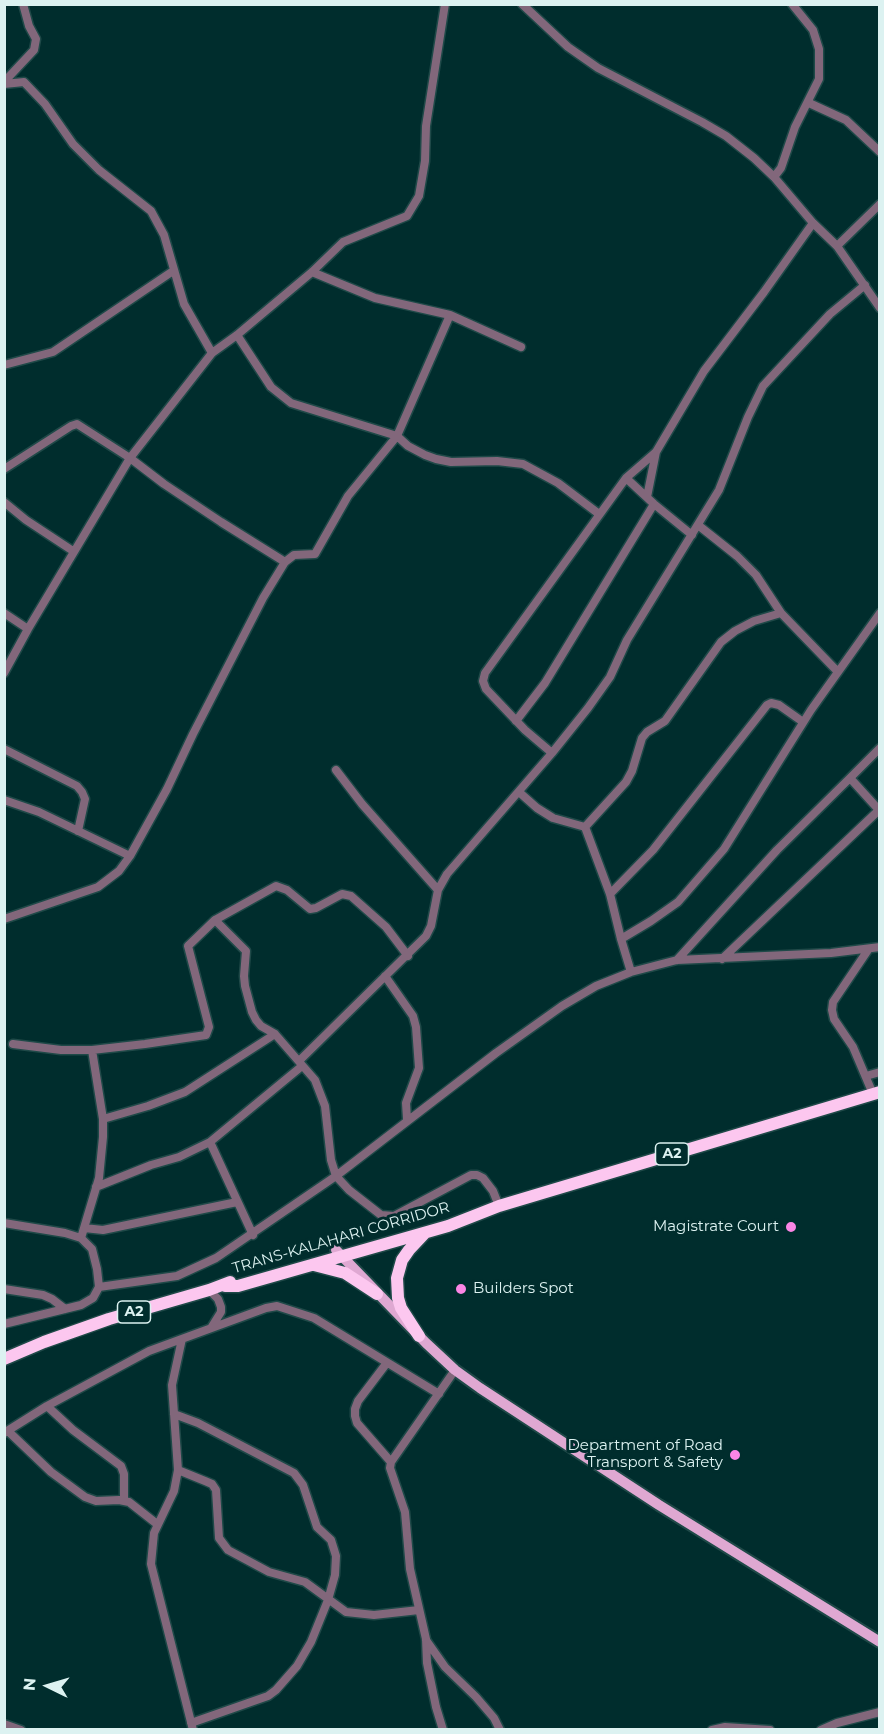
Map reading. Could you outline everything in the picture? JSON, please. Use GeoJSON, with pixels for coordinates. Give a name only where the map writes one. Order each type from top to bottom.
{"type":"FeatureCollection","features":[{"type":"Feature","properties":{"kind":"highway","name":"TRANS-KALAHARI CORRIDOR"},"geometry":{"type":"LineString","coordinates":[[225,1286],[236,1279],[448,1226],[499,1206],[876,1093]]}},
{"type":"Feature","properties":{"kind":"highway","name":"TRANS-KALAHARI CORRIDOR"},"geometry":{"type":"LineString","coordinates":[[4,1359],[109,1319],[209,1290],[238,1286],[447,1220],[465,1218]]}},
{"type":"Feature","properties":{"kind":"highway"},"geometry":{"type":"LineString","coordinates":[[419,1336],[401,1308],[397,1278],[402,1260],[408,1250],[426,1232]]}},
{"type":"Feature","properties":{"kind":"highway"},"geometry":{"type":"LineString","coordinates":[[309,1264],[345,1273],[377,1294]]}},
{"type":"Feature","properties":{"kind":"highway","name":"TRANS-KALAHARI CORRIDOR"},"geometry":{"type":"LineString","coordinates":[[4,1353],[44,1342]]}},
{"type":"Feature","properties":{"kind":"main road"},"geometry":{"type":"LineString","coordinates":[[339,1253],[377,1294],[455,1370],[659,1504],[879,1642]]}},
{"type":"Feature","properties":{"kind":"street"},"geometry":{"type":"LineString","coordinates":[[4,83],[34,50],[36,39],[29,26],[23,4]]}},
{"type":"Feature","properties":{"kind":"street"},"geometry":{"type":"LineString","coordinates":[[4,673],[73,551],[130,458],[212,353],[312,272],[343,242],[407,216],[419,196],[425,161],[426,126],[445,4]]}},
{"type":"Feature","properties":{"kind":"street"},"geometry":{"type":"LineString","coordinates":[[522,4],[568,47],[598,68],[702,122],[726,136],[754,158],[837,246],[879,308]]}},
{"type":"Feature","properties":{"kind":"street"},"geometry":{"type":"LineString","coordinates":[[774,177],[819,79],[817,39],[808,22],[792,4]]}},
{"type":"Feature","properties":{"kind":"street"},"geometry":{"type":"LineString","coordinates":[[4,83],[24,82],[45,104],[73,144],[99,170],[151,211],[164,235],[173,271],[190,317],[212,353]]}},
{"type":"Feature","properties":{"kind":"street"},"geometry":{"type":"LineString","coordinates":[[809,103],[846,120],[879,152]]}},
{"type":"Feature","properties":{"kind":"street"},"geometry":{"type":"LineString","coordinates":[[837,246],[879,204]]}},
{"type":"Feature","properties":{"kind":"street"},"geometry":{"type":"LineString","coordinates":[[552,753],[516,721],[486,689],[483,676],[490,663],[626,478],[656,452],[704,371],[813,223]]}},
{"type":"Feature","properties":{"kind":"street"},"geometry":{"type":"LineString","coordinates":[[4,365],[54,352],[173,271]]}},
{"type":"Feature","properties":{"kind":"street"},"geometry":{"type":"LineString","coordinates":[[312,272],[375,298],[450,315],[521,347]]}},
{"type":"Feature","properties":{"kind":"street"},"geometry":{"type":"LineString","coordinates":[[96,1187],[178,1157],[210,1142],[300,1064],[385,976],[419,945],[431,926],[438,890],[447,874],[552,753],[610,676],[627,640],[719,490],[747,417],[763,386],[830,314],[865,285]]}},
{"type":"Feature","properties":{"kind":"street"},"geometry":{"type":"LineString","coordinates":[[4,919],[98,887],[115,875],[130,856],[167,789],[266,592],[285,562],[294,555],[315,554],[348,496],[397,436],[450,315]]}},
{"type":"Feature","properties":{"kind":"street"},"geometry":{"type":"LineString","coordinates":[[237,335],[271,387],[291,403],[397,436],[417,451],[436,459],[468,463],[497,461],[523,464],[558,483],[599,514]]}},
{"type":"Feature","properties":{"kind":"street"},"geometry":{"type":"LineString","coordinates":[[4,469],[75,424],[80,425],[183,496],[285,562]]}},
{"type":"Feature","properties":{"kind":"street"},"geometry":{"type":"LineString","coordinates":[[647,497],[656,452]]}},
{"type":"Feature","properties":{"kind":"street"},"geometry":{"type":"LineString","coordinates":[[626,478],[692,535]]}},
{"type":"Feature","properties":{"kind":"street"},"geometry":{"type":"LineString","coordinates":[[4,502],[26,520],[73,551]]}},
{"type":"Feature","properties":{"kind":"street"},"geometry":{"type":"LineString","coordinates":[[516,721],[545,682],[654,504]]}},
{"type":"Feature","properties":{"kind":"street"},"geometry":{"type":"LineString","coordinates":[[698,525],[737,556],[756,575],[781,613],[838,672]]}},
{"type":"Feature","properties":{"kind":"street"},"geometry":{"type":"LineString","coordinates":[[4,613],[28,629]]}},
{"type":"Feature","properties":{"kind":"street"},"geometry":{"type":"LineString","coordinates":[[585,827],[626,782],[632,771],[642,738],[647,732],[665,721],[722,642],[747,624],[781,613]]}},
{"type":"Feature","properties":{"kind":"street"},"geometry":{"type":"LineString","coordinates":[[621,939],[678,902],[724,849],[803,722],[879,613]]}},
{"type":"Feature","properties":{"kind":"street"},"geometry":{"type":"LineString","coordinates":[[610,894],[653,850],[767,705],[771,703],[779,705],[803,722]]}},
{"type":"Feature","properties":{"kind":"street"},"geometry":{"type":"LineString","coordinates":[[677,960],[777,850],[879,748]]}},
{"type":"Feature","properties":{"kind":"street"},"geometry":{"type":"LineString","coordinates":[[4,749],[77,786],[85,799],[78,831]]}},
{"type":"Feature","properties":{"kind":"street"},"geometry":{"type":"LineString","coordinates":[[336,770],[362,804],[438,890]]}},
{"type":"Feature","properties":{"kind":"street"},"geometry":{"type":"LineString","coordinates":[[722,959],[879,810],[850,778]]}},
{"type":"Feature","properties":{"kind":"street"},"geometry":{"type":"LineString","coordinates":[[519,792],[553,818],[585,827]]}},
{"type":"Feature","properties":{"kind":"street"},"geometry":{"type":"LineString","coordinates":[[4,800],[21,804],[130,856]]}},
{"type":"Feature","properties":{"kind":"street"},"geometry":{"type":"LineString","coordinates":[[585,827],[610,894],[631,972]]}},
{"type":"Feature","properties":{"kind":"street"},"geometry":{"type":"LineString","coordinates":[[13,1044],[61,1050],[92,1050],[206,1035],[209,1027],[188,946],[215,920],[276,886],[282,886],[310,909],[342,894],[356,898],[386,927],[408,956]]}},
{"type":"Feature","properties":{"kind":"street"},"geometry":{"type":"LineString","coordinates":[[215,920],[246,951],[244,976],[252,1012],[261,1026],[275,1034],[315,1080],[325,1106],[331,1160],[336,1176],[350,1190],[387,1217],[394,1216],[471,1175],[483,1178],[493,1191],[499,1206]]}},
{"type":"Feature","properties":{"kind":"street"},"geometry":{"type":"LineString","coordinates":[[99,1287],[177,1276],[216,1258],[336,1176],[407,1119],[496,1053],[562,1006],[596,986],[631,972],[677,960],[868,950],[879,947]]}},
{"type":"Feature","properties":{"kind":"street"},"geometry":{"type":"LineString","coordinates":[[868,950],[833,1002],[832,1010],[834,1019],[853,1047],[876,1093]]}},
{"type":"Feature","properties":{"kind":"street"},"geometry":{"type":"LineString","coordinates":[[385,976],[413,1016],[416,1027],[419,1068],[406,1103],[407,1119]]}},
{"type":"Feature","properties":{"kind":"street"},"geometry":{"type":"LineString","coordinates":[[103,1119],[185,1092],[275,1034]]}},
{"type":"Feature","properties":{"kind":"street"},"geometry":{"type":"LineString","coordinates":[[81,1238],[96,1187],[102,1155],[103,1119],[92,1050]]}},
{"type":"Feature","properties":{"kind":"street"},"geometry":{"type":"LineString","coordinates":[[866,1076],[879,1072]]}},
{"type":"Feature","properties":{"kind":"street"},"geometry":{"type":"LineString","coordinates":[[210,1142],[253,1234]]}},
{"type":"Feature","properties":{"kind":"street"},"geometry":{"type":"LineString","coordinates":[[84,1228],[103,1230],[237,1202]]}},
{"type":"Feature","properties":{"kind":"street"},"geometry":{"type":"LineString","coordinates":[[4,1223],[65,1233],[81,1238],[92,1249],[98,1269],[99,1287],[93,1298],[81,1305],[4,1324]]}},
{"type":"Feature","properties":{"kind":"street"},"geometry":{"type":"LineString","coordinates":[[4,1289],[52,1299],[64,1309]]}},
{"type":"Feature","properties":{"kind":"street"},"geometry":{"type":"LineString","coordinates":[[209,1290],[218,1299],[221,1307],[221,1312],[210,1329]]}},
{"type":"Feature","properties":{"kind":"street"},"geometry":{"type":"LineString","coordinates":[[157,1524],[134,1505],[124,1500],[96,1501],[85,1497],[51,1472],[6,1432],[46,1406],[149,1351],[277,1306],[314,1318],[346,1336],[386,1364],[440,1394]]}},
{"type":"Feature","properties":{"kind":"street"},"geometry":{"type":"LineString","coordinates":[[174,1414],[198,1423],[294,1473],[300,1479],[317,1527],[331,1540],[334,1547],[335,1575],[328,1600],[304,1655],[276,1690],[268,1696],[192,1726],[152,1573],[152,1543],[157,1524],[174,1491],[178,1470],[174,1414],[172,1385],[182,1339]]}},
{"type":"Feature","properties":{"kind":"street"},"geometry":{"type":"LineString","coordinates":[[386,1364],[358,1401],[355,1416],[357,1423],[391,1462],[392,1478],[405,1512],[410,1569],[426,1640],[427,1663],[436,1707],[443,1730]]}},
{"type":"Feature","properties":{"kind":"street"},"geometry":{"type":"LineString","coordinates":[[391,1462],[455,1370]]}},
{"type":"Feature","properties":{"kind":"street"},"geometry":{"type":"LineString","coordinates":[[46,1406],[73,1430],[121,1466],[124,1474],[124,1500]]}},
{"type":"Feature","properties":{"kind":"street"},"geometry":{"type":"LineString","coordinates":[[178,1470],[205,1480],[216,1490],[219,1538],[228,1551],[268,1572],[305,1582],[346,1612],[361,1615],[419,1610]]}},
{"type":"Feature","properties":{"kind":"street"},"geometry":{"type":"LineString","coordinates":[[426,1640],[445,1667],[494,1718],[500,1730]]}},
{"type":"Feature","properties":{"kind":"street"},"geometry":{"type":"LineString","coordinates":[[821,1730],[837,1723],[879,1712]]}},
{"type":"Feature","properties":{"kind":"street"},"geometry":{"type":"LineString","coordinates":[[4,1724],[21,1730]]}},
{"type":"Feature","properties":{"kind":"street"},"geometry":{"type":"LineString","coordinates":[[712,1730],[725,1727],[770,1730]]}},
{"type":"Feature","properties":{"kind":"place","name":"Magistrate Court"},"geometry":{"type":"Point","coordinates":[791,1227]}},
{"type":"Feature","properties":{"kind":"place","name":"Builders Spot"},"geometry":{"type":"Point","coordinates":[461,1289]}},
{"type":"Feature","properties":{"kind":"place","name":"Department of Road Transport & Safety"},"geometry":{"type":"Point","coordinates":[735,1455]}}]}
